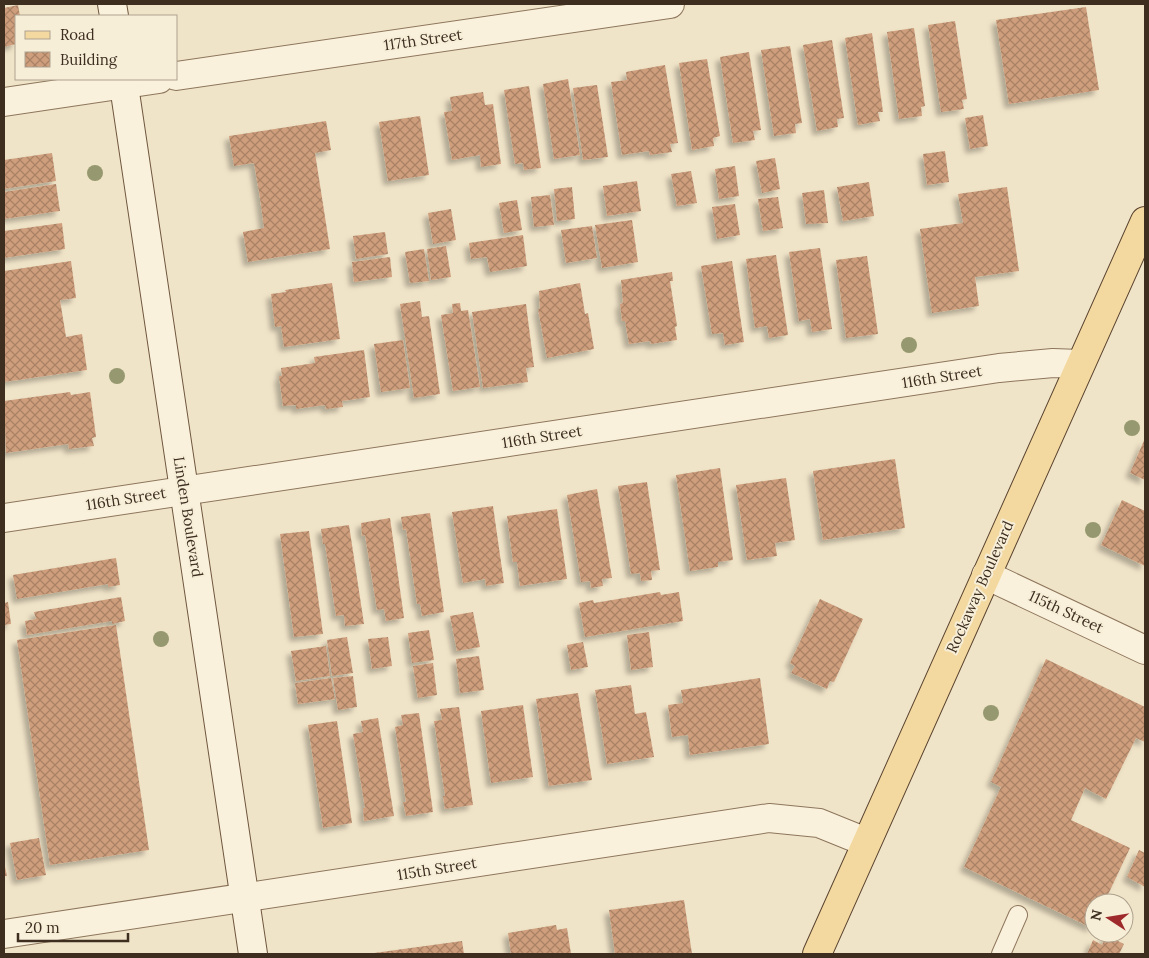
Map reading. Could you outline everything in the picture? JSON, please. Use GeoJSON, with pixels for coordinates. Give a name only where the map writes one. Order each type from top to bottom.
{"type":"FeatureCollection","features":[{"type":"Feature","properties":{"kind":"main road","name":"Rockaway Boulevard"},"geometry":{"type":"LineString","coordinates":[[817,954],[1145,221]]}},
{"type":"Feature","properties":{"kind":"street","name":"117th Street"},"geometry":{"type":"LineString","coordinates":[[178,76],[670,4]]}},
{"type":"Feature","properties":{"kind":"street"},"geometry":{"type":"LineString","coordinates":[[4,102],[123,81],[141,80]]}},
{"type":"Feature","properties":{"kind":"street","name":"Linden Boulevard"},"geometry":{"type":"LineString","coordinates":[[123,81],[253,954]]}},
{"type":"Feature","properties":{"kind":"street","name":"116th Street"},"geometry":{"type":"LineString","coordinates":[[4,518],[999,368],[1053,363],[1080,364]]}},
{"type":"Feature","properties":{"kind":"street","name":"115th Street"},"geometry":{"type":"LineString","coordinates":[[986,575],[1145,650]]}},
{"type":"Feature","properties":{"kind":"street","name":"115th Street"},"geometry":{"type":"LineString","coordinates":[[4,934],[769,818],[819,823],[866,842]]}},
{"type":"Feature","properties":{"kind":"lane"},"geometry":{"type":"LineString","coordinates":[[1001,954],[1018,915]]}},
{"type":"Feature","properties":{"kind":"building"},"geometry":{"type":"Polygon","coordinates":[[[18,5],[20,15],[15,15],[15,44],[4,47],[4,8],[18,5]]]}},
{"type":"Feature","properties":{"kind":"building"},"geometry":{"type":"Polygon","coordinates":[[[1086,7],[1099,90],[1009,104],[996,20],[1086,7]]]}},
{"type":"Feature","properties":{"kind":"building"},"geometry":{"type":"Polygon","coordinates":[[[955,21],[967,99],[962,100],[964,109],[941,112],[928,25],[955,21]]]}},
{"type":"Feature","properties":{"kind":"building"},"geometry":{"type":"Polygon","coordinates":[[[914,28],[925,106],[921,107],[922,116],[899,119],[887,32],[914,28]]]}},
{"type":"Feature","properties":{"kind":"building"},"geometry":{"type":"Polygon","coordinates":[[[872,33],[883,112],[878,112],[880,121],[858,125],[845,38],[872,33]]]}},
{"type":"Feature","properties":{"kind":"building"},"geometry":{"type":"Polygon","coordinates":[[[832,40],[844,118],[837,119],[838,127],[817,131],[803,45],[832,40]]]}},
{"type":"Feature","properties":{"kind":"building"},"geometry":{"type":"Polygon","coordinates":[[[790,46],[802,123],[795,124],[796,133],[774,136],[761,50],[790,46]]]}},
{"type":"Feature","properties":{"kind":"building"},"geometry":{"type":"Polygon","coordinates":[[[749,52],[761,130],[753,131],[755,140],[733,143],[720,57],[749,52]]]}},
{"type":"Feature","properties":{"kind":"building"},"geometry":{"type":"Polygon","coordinates":[[[707,59],[720,136],[713,138],[714,146],[692,150],[679,63],[707,59]]]}},
{"type":"Feature","properties":{"kind":"building"},"geometry":{"type":"Polygon","coordinates":[[[665,65],[678,143],[670,144],[672,152],[650,155],[649,151],[622,155],[611,82],[627,80],[626,72],[665,65]]]}},
{"type":"Feature","properties":{"kind":"building"},"geometry":{"type":"Polygon","coordinates":[[[568,79],[580,155],[554,159],[543,84],[568,79]]]}},
{"type":"Feature","properties":{"kind":"building"},"geometry":{"type":"Polygon","coordinates":[[[597,85],[608,157],[583,160],[573,88],[597,85]]]}},
{"type":"Feature","properties":{"kind":"building"},"geometry":{"type":"Polygon","coordinates":[[[529,86],[541,168],[524,170],[523,163],[515,164],[504,90],[529,86]]]}},
{"type":"Feature","properties":{"kind":"building"},"geometry":{"type":"Polygon","coordinates":[[[483,92],[485,105],[493,104],[501,164],[481,167],[480,155],[452,160],[444,112],[452,111],[450,97],[483,92]]]}},
{"type":"Feature","properties":{"kind":"building"},"geometry":{"type":"Polygon","coordinates":[[[983,115],[988,146],[970,149],[965,118],[983,115]]]}},
{"type":"Feature","properties":{"kind":"building"},"geometry":{"type":"Polygon","coordinates":[[[420,116],[429,175],[388,181],[379,122],[420,116]]]}},
{"type":"Feature","properties":{"kind":"building"},"geometry":{"type":"Polygon","coordinates":[[[326,121],[331,150],[315,153],[330,249],[248,262],[243,232],[264,228],[260,198],[254,163],[234,166],[229,136],[326,121]]]}},
{"type":"Feature","properties":{"kind":"building"},"geometry":{"type":"Polygon","coordinates":[[[945,151],[949,182],[927,185],[923,154],[945,151]]]}},
{"type":"Feature","properties":{"kind":"building"},"geometry":{"type":"Polygon","coordinates":[[[52,153],[56,181],[4,189],[4,160],[52,153]]]}},
{"type":"Feature","properties":{"kind":"building"},"geometry":{"type":"Polygon","coordinates":[[[775,158],[780,189],[762,193],[756,161],[775,158]]]}},
{"type":"Feature","properties":{"kind":"building"},"geometry":{"type":"Polygon","coordinates":[[[735,166],[739,196],[719,199],[715,169],[735,166]]]}},
{"type":"Feature","properties":{"kind":"building"},"geometry":{"type":"Polygon","coordinates":[[[691,171],[697,203],[677,206],[671,174],[691,171]]]}},
{"type":"Feature","properties":{"kind":"building"},"geometry":{"type":"Polygon","coordinates":[[[637,181],[641,211],[607,216],[603,186],[637,181]]]}},
{"type":"Feature","properties":{"kind":"building"},"geometry":{"type":"Polygon","coordinates":[[[869,182],[874,216],[843,221],[837,187],[869,182]]]}},
{"type":"Feature","properties":{"kind":"building"},"geometry":{"type":"Polygon","coordinates":[[[56,184],[60,211],[4,219],[4,192],[56,184]]]}},
{"type":"Feature","properties":{"kind":"building"},"geometry":{"type":"Polygon","coordinates":[[[572,187],[575,219],[557,221],[554,189],[572,187]]]}},
{"type":"Feature","properties":{"kind":"building"},"geometry":{"type":"Polygon","coordinates":[[[1007,187],[1019,271],[975,277],[979,306],[932,313],[920,229],[963,223],[958,194],[1007,187]]]}},
{"type":"Feature","properties":{"kind":"building"},"geometry":{"type":"Polygon","coordinates":[[[824,190],[828,223],[806,224],[802,193],[824,190]]]}},
{"type":"Feature","properties":{"kind":"building"},"geometry":{"type":"Polygon","coordinates":[[[550,195],[554,225],[534,227],[531,197],[550,195]]]}},
{"type":"Feature","properties":{"kind":"building"},"geometry":{"type":"Polygon","coordinates":[[[778,197],[783,228],[763,231],[758,199],[778,197]]]}},
{"type":"Feature","properties":{"kind":"building"},"geometry":{"type":"Polygon","coordinates":[[[517,200],[522,230],[504,233],[499,203],[517,200]]]}},
{"type":"Feature","properties":{"kind":"building"},"geometry":{"type":"Polygon","coordinates":[[[735,204],[740,235],[717,239],[712,207],[735,204]]]}},
{"type":"Feature","properties":{"kind":"building"},"geometry":{"type":"Polygon","coordinates":[[[451,209],[456,240],[433,244],[428,213],[451,209]]]}},
{"type":"Feature","properties":{"kind":"building"},"geometry":{"type":"Polygon","coordinates":[[[632,220],[638,262],[602,268],[595,225],[632,220]]]}},
{"type":"Feature","properties":{"kind":"building"},"geometry":{"type":"Polygon","coordinates":[[[62,223],[65,249],[4,258],[4,231],[62,223]]]}},
{"type":"Feature","properties":{"kind":"building"},"geometry":{"type":"Polygon","coordinates":[[[592,226],[597,258],[566,263],[561,230],[592,226]]]}},
{"type":"Feature","properties":{"kind":"building"},"geometry":{"type":"Polygon","coordinates":[[[385,232],[388,254],[356,259],[353,236],[385,232]]]}},
{"type":"Feature","properties":{"kind":"building"},"geometry":{"type":"Polygon","coordinates":[[[523,235],[527,266],[490,272],[487,257],[471,259],[469,243],[523,235]]]}},
{"type":"Feature","properties":{"kind":"building"},"geometry":{"type":"Polygon","coordinates":[[[446,246],[451,277],[431,280],[427,249],[446,246]]]}},
{"type":"Feature","properties":{"kind":"building"},"geometry":{"type":"Polygon","coordinates":[[[820,248],[832,329],[812,332],[810,319],[799,321],[789,252],[820,248]]]}},
{"type":"Feature","properties":{"kind":"building"},"geometry":{"type":"Polygon","coordinates":[[[424,249],[429,281],[410,283],[405,252],[424,249]]]}},
{"type":"Feature","properties":{"kind":"building"},"geometry":{"type":"Polygon","coordinates":[[[776,255],[788,335],[769,338],[767,326],[755,328],[746,259],[776,255]]]}},
{"type":"Feature","properties":{"kind":"building"},"geometry":{"type":"Polygon","coordinates":[[[867,256],[878,334],[846,338],[836,260],[867,256]]]}},
{"type":"Feature","properties":{"kind":"building"},"geometry":{"type":"Polygon","coordinates":[[[390,257],[392,277],[354,282],[352,262],[390,257]]]}},
{"type":"Feature","properties":{"kind":"building"},"geometry":{"type":"Polygon","coordinates":[[[71,261],[76,298],[60,300],[66,337],[82,334],[87,370],[4,382],[4,271],[71,261]]]}},
{"type":"Feature","properties":{"kind":"building"},"geometry":{"type":"Polygon","coordinates":[[[732,261],[744,342],[725,345],[723,333],[712,334],[701,266],[732,261]]]}},
{"type":"Feature","properties":{"kind":"building"},"geometry":{"type":"Polygon","coordinates":[[[672,272],[673,281],[670,281],[677,326],[675,327],[677,340],[651,344],[650,341],[629,344],[625,321],[622,321],[620,304],[623,303],[621,280],[672,272]]]}},
{"type":"Feature","properties":{"kind":"building"},"geometry":{"type":"Polygon","coordinates":[[[332,283],[340,339],[284,347],[281,326],[275,327],[271,294],[332,283]]]}},
{"type":"Feature","properties":{"kind":"building"},"geometry":{"type":"Polygon","coordinates":[[[580,283],[585,314],[588,313],[594,349],[547,358],[538,309],[540,309],[539,291],[580,283]]]}},
{"type":"Feature","properties":{"kind":"building"},"geometry":{"type":"Polygon","coordinates":[[[420,301],[422,317],[429,316],[440,394],[414,398],[400,304],[420,301]]]}},
{"type":"Feature","properties":{"kind":"building"},"geometry":{"type":"Polygon","coordinates":[[[460,303],[461,311],[468,310],[480,387],[453,391],[441,315],[453,313],[452,304],[460,303]]]}},
{"type":"Feature","properties":{"kind":"building"},"geometry":{"type":"Polygon","coordinates":[[[526,304],[534,367],[526,368],[528,382],[483,388],[472,312],[526,304]]]}},
{"type":"Feature","properties":{"kind":"building"},"geometry":{"type":"Polygon","coordinates":[[[403,340],[410,388],[381,392],[374,344],[403,340]]]}},
{"type":"Feature","properties":{"kind":"building"},"geometry":{"type":"Polygon","coordinates":[[[364,350],[370,397],[342,401],[343,407],[326,409],[325,405],[296,409],[296,405],[283,406],[279,376],[282,376],[281,368],[315,363],[314,357],[364,350]]]}},
{"type":"Feature","properties":{"kind":"building"},"geometry":{"type":"Polygon","coordinates":[[[70,392],[71,395],[90,392],[96,437],[92,438],[94,446],[69,449],[68,444],[6,453],[4,401],[70,392]]]}},
{"type":"Feature","properties":{"kind":"building"},"geometry":{"type":"Polygon","coordinates":[[[1145,438],[1145,480],[1130,473],[1145,438]]]}},
{"type":"Feature","properties":{"kind":"building"},"geometry":{"type":"Polygon","coordinates":[[[895,459],[905,528],[823,540],[813,471],[895,459]]]}},
{"type":"Feature","properties":{"kind":"building"},"geometry":{"type":"Polygon","coordinates":[[[720,468],[733,560],[718,562],[718,567],[690,571],[676,475],[720,468]]]}},
{"type":"Feature","properties":{"kind":"building"},"geometry":{"type":"Polygon","coordinates":[[[786,478],[795,540],[775,543],[777,556],[747,560],[736,485],[786,478]]]}},
{"type":"Feature","properties":{"kind":"building"},"geometry":{"type":"Polygon","coordinates":[[[647,482],[660,570],[651,571],[652,580],[641,581],[640,573],[631,574],[618,486],[647,482]]]}},
{"type":"Feature","properties":{"kind":"building"},"geometry":{"type":"Polygon","coordinates":[[[597,489],[612,578],[602,579],[603,586],[591,588],[590,581],[581,582],[567,495],[597,489]]]}},
{"type":"Feature","properties":{"kind":"building"},"geometry":{"type":"Polygon","coordinates":[[[1122,500],[1145,511],[1145,566],[1101,545],[1122,500]]]}},
{"type":"Feature","properties":{"kind":"building"},"geometry":{"type":"Polygon","coordinates":[[[493,506],[504,583],[486,586],[485,579],[463,583],[452,512],[493,506]]]}},
{"type":"Feature","properties":{"kind":"building"},"geometry":{"type":"Polygon","coordinates":[[[557,509],[567,579],[520,586],[517,562],[513,562],[507,516],[557,509]]]}},
{"type":"Feature","properties":{"kind":"building"},"geometry":{"type":"Polygon","coordinates":[[[430,513],[444,612],[422,616],[420,604],[417,604],[406,529],[403,530],[401,517],[430,513]]]}},
{"type":"Feature","properties":{"kind":"building"},"geometry":{"type":"Polygon","coordinates":[[[390,518],[404,618],[386,621],[384,609],[377,610],[365,535],[362,536],[361,523],[390,518]]]}},
{"type":"Feature","properties":{"kind":"building"},"geometry":{"type":"Polygon","coordinates":[[[349,525],[364,624],[345,626],[344,615],[336,616],[321,529],[349,525]]]}},
{"type":"Feature","properties":{"kind":"building"},"geometry":{"type":"Polygon","coordinates":[[[309,531],[323,634],[294,637],[280,534],[309,531]]]}},
{"type":"Feature","properties":{"kind":"building"},"geometry":{"type":"Polygon","coordinates":[[[116,558],[120,585],[108,587],[108,584],[17,599],[13,575],[116,558]]]}},
{"type":"Feature","properties":{"kind":"building"},"geometry":{"type":"Polygon","coordinates":[[[660,592],[661,595],[679,592],[683,621],[585,637],[579,603],[593,600],[594,603],[660,592]]]}},
{"type":"Feature","properties":{"kind":"building"},"geometry":{"type":"Polygon","coordinates":[[[121,597],[125,621],[112,624],[112,621],[27,635],[25,621],[36,619],[34,612],[121,597]]]}},
{"type":"Feature","properties":{"kind":"building"},"geometry":{"type":"Polygon","coordinates":[[[820,599],[863,619],[834,682],[830,681],[827,689],[791,673],[795,666],[790,663],[820,599]]]}},
{"type":"Feature","properties":{"kind":"building"},"geometry":{"type":"Polygon","coordinates":[[[8,602],[11,624],[4,625],[4,603],[8,602]]]}},
{"type":"Feature","properties":{"kind":"building"},"geometry":{"type":"Polygon","coordinates":[[[473,612],[480,647],[457,651],[450,616],[473,612]]]}},
{"type":"Feature","properties":{"kind":"building"},"geometry":{"type":"Polygon","coordinates":[[[116,625],[149,850],[50,865],[17,640],[116,625]]]}},
{"type":"Feature","properties":{"kind":"building"},"geometry":{"type":"Polygon","coordinates":[[[429,630],[434,660],[412,663],[408,633],[429,630]]]}},
{"type":"Feature","properties":{"kind":"building"},"geometry":{"type":"Polygon","coordinates":[[[649,632],[653,667],[631,670],[627,635],[649,632]]]}},
{"type":"Feature","properties":{"kind":"building"},"geometry":{"type":"Polygon","coordinates":[[[347,637],[353,673],[332,676],[327,640],[347,637]]]}},
{"type":"Feature","properties":{"kind":"building"},"geometry":{"type":"Polygon","coordinates":[[[388,637],[392,666],[372,669],[368,639],[388,637]]]}},
{"type":"Feature","properties":{"kind":"building"},"geometry":{"type":"Polygon","coordinates":[[[583,642],[588,667],[571,670],[567,645],[583,642]]]}},
{"type":"Feature","properties":{"kind":"building"},"geometry":{"type":"Polygon","coordinates":[[[326,646],[330,676],[296,681],[291,651],[326,646]]]}},
{"type":"Feature","properties":{"kind":"building"},"geometry":{"type":"Polygon","coordinates":[[[479,656],[484,690],[460,693],[456,659],[479,656]]]}},
{"type":"Feature","properties":{"kind":"building"},"geometry":{"type":"Polygon","coordinates":[[[1046,659],[1145,707],[1145,742],[1136,738],[1106,799],[1085,788],[1071,820],[1130,848],[1109,893],[1084,893],[1084,924],[964,867],[1001,787],[991,782],[1046,659]]]}},
{"type":"Feature","properties":{"kind":"building"},"geometry":{"type":"Polygon","coordinates":[[[433,663],[437,695],[418,698],[413,666],[433,663]]]}},
{"type":"Feature","properties":{"kind":"building"},"geometry":{"type":"Polygon","coordinates":[[[353,676],[357,707],[338,710],[333,678],[353,676]]]}},
{"type":"Feature","properties":{"kind":"building"},"geometry":{"type":"Polygon","coordinates":[[[331,678],[335,699],[298,704],[295,683],[331,678]]]}},
{"type":"Feature","properties":{"kind":"building"},"geometry":{"type":"Polygon","coordinates":[[[760,678],[769,744],[690,755],[688,735],[672,737],[668,705],[683,703],[681,690],[760,678]]]}},
{"type":"Feature","properties":{"kind":"building"},"geometry":{"type":"Polygon","coordinates":[[[631,685],[635,714],[646,712],[654,757],[607,764],[595,690],[631,685]]]}},
{"type":"Feature","properties":{"kind":"building"},"geometry":{"type":"Polygon","coordinates":[[[578,693],[592,780],[549,786],[536,699],[578,693]]]}},
{"type":"Feature","properties":{"kind":"building"},"geometry":{"type":"Polygon","coordinates":[[[523,705],[533,777],[491,783],[481,711],[523,705]]]}},
{"type":"Feature","properties":{"kind":"building"},"geometry":{"type":"Polygon","coordinates":[[[459,707],[473,805],[445,809],[443,796],[445,796],[434,721],[442,720],[440,709],[459,707]]]}},
{"type":"Feature","properties":{"kind":"building"},"geometry":{"type":"Polygon","coordinates":[[[419,713],[433,812],[406,816],[403,802],[406,802],[395,727],[403,725],[401,715],[419,713]]]}},
{"type":"Feature","properties":{"kind":"building"},"geometry":{"type":"Polygon","coordinates":[[[378,718],[394,816],[364,821],[363,808],[365,808],[353,734],[363,732],[361,721],[378,718]]]}},
{"type":"Feature","properties":{"kind":"building"},"geometry":{"type":"Polygon","coordinates":[[[337,721],[352,823],[323,828],[308,725],[337,721]]]}},
{"type":"Feature","properties":{"kind":"building"},"geometry":{"type":"Polygon","coordinates":[[[39,838],[46,875],[17,880],[10,843],[39,838]]]}},
{"type":"Feature","properties":{"kind":"building"},"geometry":{"type":"Polygon","coordinates":[[[1139,850],[1145,853],[1145,887],[1127,877],[1139,850]]]}},
{"type":"Feature","properties":{"kind":"building"},"geometry":{"type":"Polygon","coordinates":[[[4,862],[7,876],[4,876],[4,862]]]}},
{"type":"Feature","properties":{"kind":"building"},"geometry":{"type":"Polygon","coordinates":[[[684,900],[692,954],[615,954],[609,910],[684,900]]]}},
{"type":"Feature","properties":{"kind":"building"},"geometry":{"type":"Polygon","coordinates":[[[556,925],[557,930],[567,928],[571,954],[511,954],[508,933],[556,925]]]}},
{"type":"Feature","properties":{"kind":"building"},"geometry":{"type":"Polygon","coordinates":[[[462,941],[464,954],[374,954],[374,953],[462,941]]]}},
{"type":"Feature","properties":{"kind":"building"},"geometry":{"type":"Polygon","coordinates":[[[1092,943],[1102,945],[1103,943],[1124,944],[1119,954],[1087,954],[1092,943]]]}}]}
